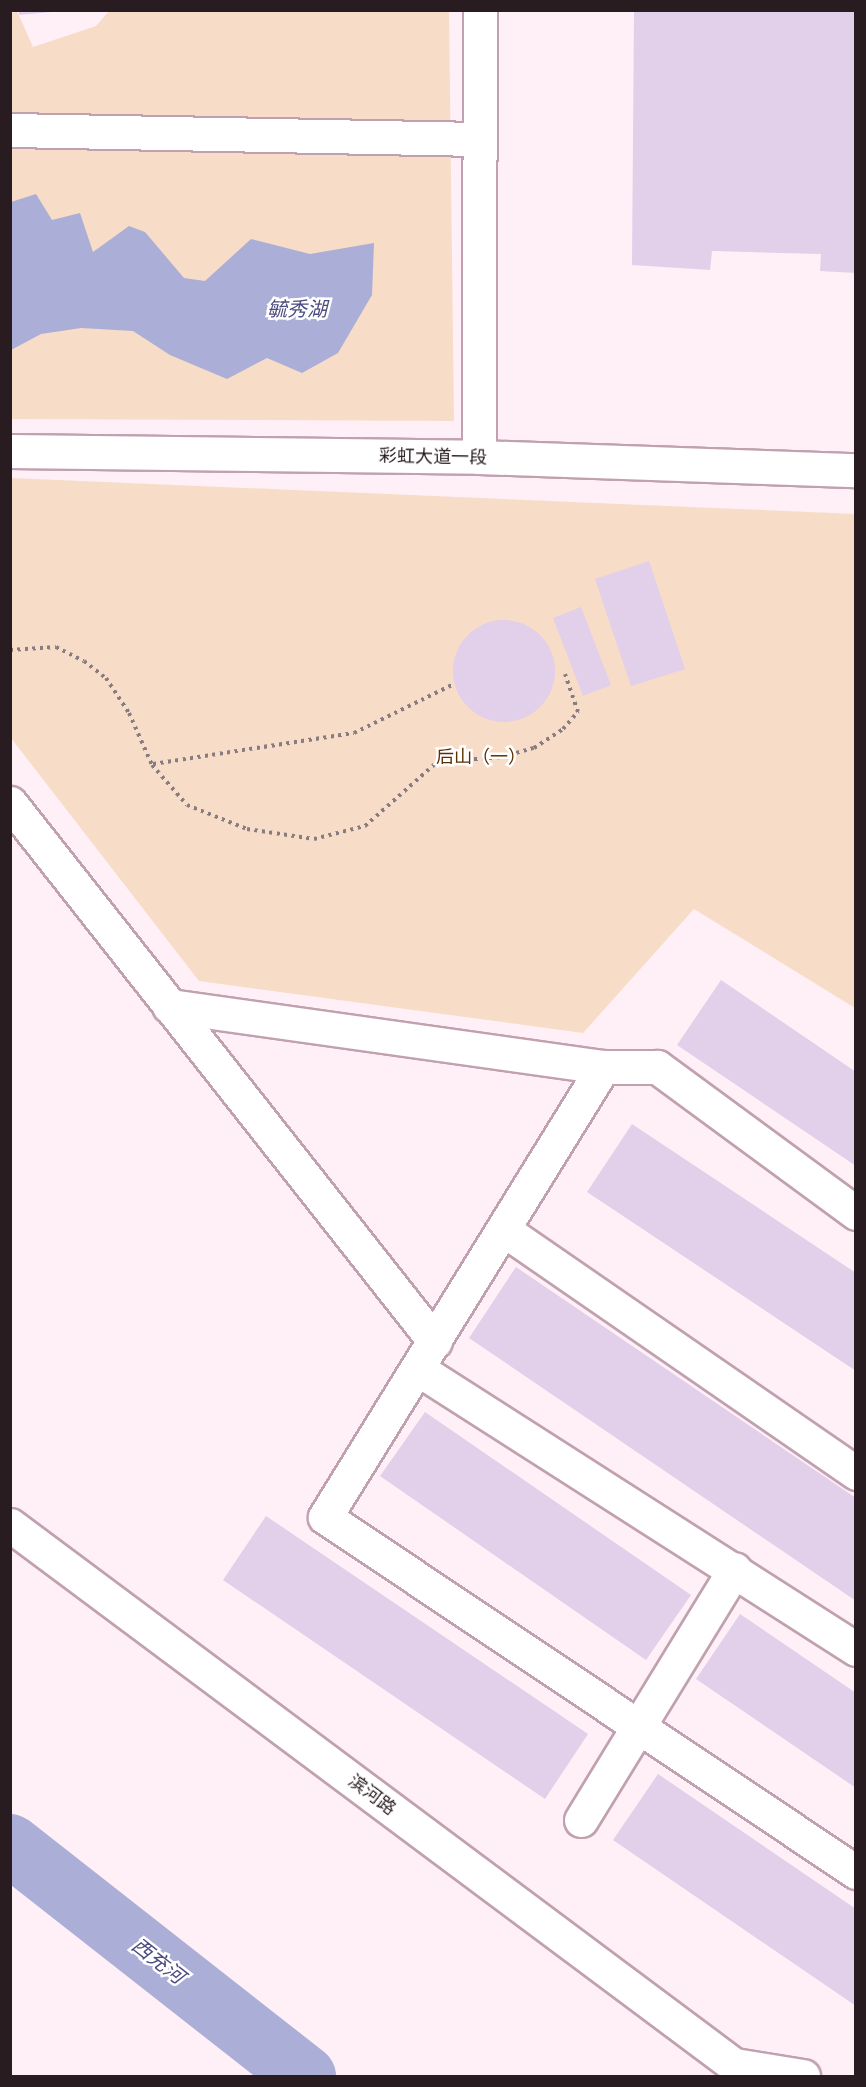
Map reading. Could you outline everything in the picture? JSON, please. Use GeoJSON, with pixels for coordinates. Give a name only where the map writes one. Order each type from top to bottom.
{"type":"FeatureCollection","features":[{"type":"Feature","properties":{"kind":"street"},"geometry":{"type":"LineString","coordinates":[[479,457],[480,10]]}},
{"type":"Feature","properties":{"kind":"street"},"geometry":{"type":"LineString","coordinates":[[10,130],[480,139]]}},
{"type":"Feature","properties":{"kind":"street","name":"彩虹大道一段"},"geometry":{"type":"LineString","coordinates":[[10,451],[479,457],[855,470]]}},
{"type":"Feature","properties":{"kind":"street"},"geometry":{"type":"LineString","coordinates":[[10,803],[169,1006],[426,1355],[735,1569],[855,1649]]}},
{"type":"Feature","properties":{"kind":"street"},"geometry":{"type":"LineString","coordinates":[[169,1006],[603,1067],[657,1066],[855,1213]]}},
{"type":"Feature","properties":{"kind":"street"},"geometry":{"type":"LineString","coordinates":[[603,1067],[325,1517],[855,1872]]}},
{"type":"Feature","properties":{"kind":"street"},"geometry":{"type":"LineString","coordinates":[[504,1230],[855,1473]]}},
{"type":"Feature","properties":{"kind":"street","name":"滨河路"},"geometry":{"type":"LineString","coordinates":[[10,1525],[734,2065],[802,2076]]}},
{"type":"Feature","properties":{"kind":"street"},"geometry":{"type":"LineString","coordinates":[[581,1820],[735,1569]]}},
{"type":"Feature","properties":{"kind":"path"},"geometry":{"type":"LineString","coordinates":[[10,650],[56,647],[84,661],[106,678],[129,713],[152,765],[187,805],[248,829],[314,839],[365,826],[437,762],[502,757],[534,748],[563,729],[578,712],[566,674]]}},
{"type":"Feature","properties":{"kind":"path"},"geometry":{"type":"LineString","coordinates":[[152,765],[354,733],[454,684]]}},
{"type":"Feature","properties":{"kind":"green space"},"geometry":{"type":"Polygon","coordinates":[[[17,11],[33,47],[96,26],[109,11],[449,11],[454,421],[11,419],[10,14],[17,11]]]}},
{"type":"Feature","properties":{"kind":"green space","name":"后山（一）"},"geometry":{"type":"Polygon","coordinates":[[[11,478],[855,514],[855,1008],[694,909],[583,1033],[199,981],[11,738],[11,478]]]}},
{"type":"Feature","properties":{"kind":"water","name":"毓秀湖"},"geometry":{"type":"Polygon","coordinates":[[[36,194],[52,220],[80,213],[93,252],[129,226],[145,232],[184,278],[205,281],[251,239],[310,254],[374,243],[372,295],[338,353],[302,373],[267,358],[227,379],[170,355],[133,331],[81,328],[41,334],[11,350],[11,202],[36,194]]]}},
{"type":"Feature","properties":{"kind":"building"},"geometry":{"type":"Polygon","coordinates":[[[19,10],[50,10],[51,12],[19,15],[19,10]]]}},
{"type":"Feature","properties":{"kind":"building"},"geometry":{"type":"Polygon","coordinates":[[[634,10],[856,10],[856,273],[820,271],[821,254],[712,251],[710,270],[632,265],[634,10]]]}},
{"type":"Feature","properties":{"kind":"building"},"geometry":{"type":"Polygon","coordinates":[[[649,561],[685,669],[631,686],[595,579],[649,561]]]}},
{"type":"Feature","properties":{"kind":"building"},"geometry":{"type":"Polygon","coordinates":[[[581,607],[611,685],[583,696],[553,618],[581,607]]]}},
{"type":"Feature","properties":{"kind":"building"},"geometry":{"type":"Polygon","coordinates":[[[504,620],[524,624],[540,635],[551,651],[555,671],[551,691],[540,707],[524,718],[504,722],[484,718],[468,707],[457,691],[453,671],[457,651],[468,635],[484,624],[504,620]]]}},
{"type":"Feature","properties":{"kind":"building"},"geometry":{"type":"Polygon","coordinates":[[[721,980],[856,1072],[856,1166],[677,1045],[721,980]]]}},
{"type":"Feature","properties":{"kind":"building"},"geometry":{"type":"Polygon","coordinates":[[[632,1124],[856,1273],[856,1371],[587,1192],[632,1124]]]}},
{"type":"Feature","properties":{"kind":"building"},"geometry":{"type":"Polygon","coordinates":[[[516,1267],[856,1498],[856,1601],[469,1338],[516,1267]]]}},
{"type":"Feature","properties":{"kind":"building"},"geometry":{"type":"Polygon","coordinates":[[[425,1412],[691,1595],[646,1660],[380,1476],[425,1412]]]}},
{"type":"Feature","properties":{"kind":"building"},"geometry":{"type":"Polygon","coordinates":[[[266,1516],[588,1734],[545,1799],[223,1580],[266,1516]]]}},
{"type":"Feature","properties":{"kind":"building"},"geometry":{"type":"Polygon","coordinates":[[[740,1614],[856,1693],[856,1788],[696,1679],[740,1614]]]}},
{"type":"Feature","properties":{"kind":"building"},"geometry":{"type":"Polygon","coordinates":[[[658,1774],[856,1909],[856,2006],[613,1840],[658,1774]]]}},
{"type":"Feature","properties":{"kind":"waterway","name":"西充河"},"geometry":{"type":"LineString","coordinates":[[10,1845],[305,2076]]}}]}
